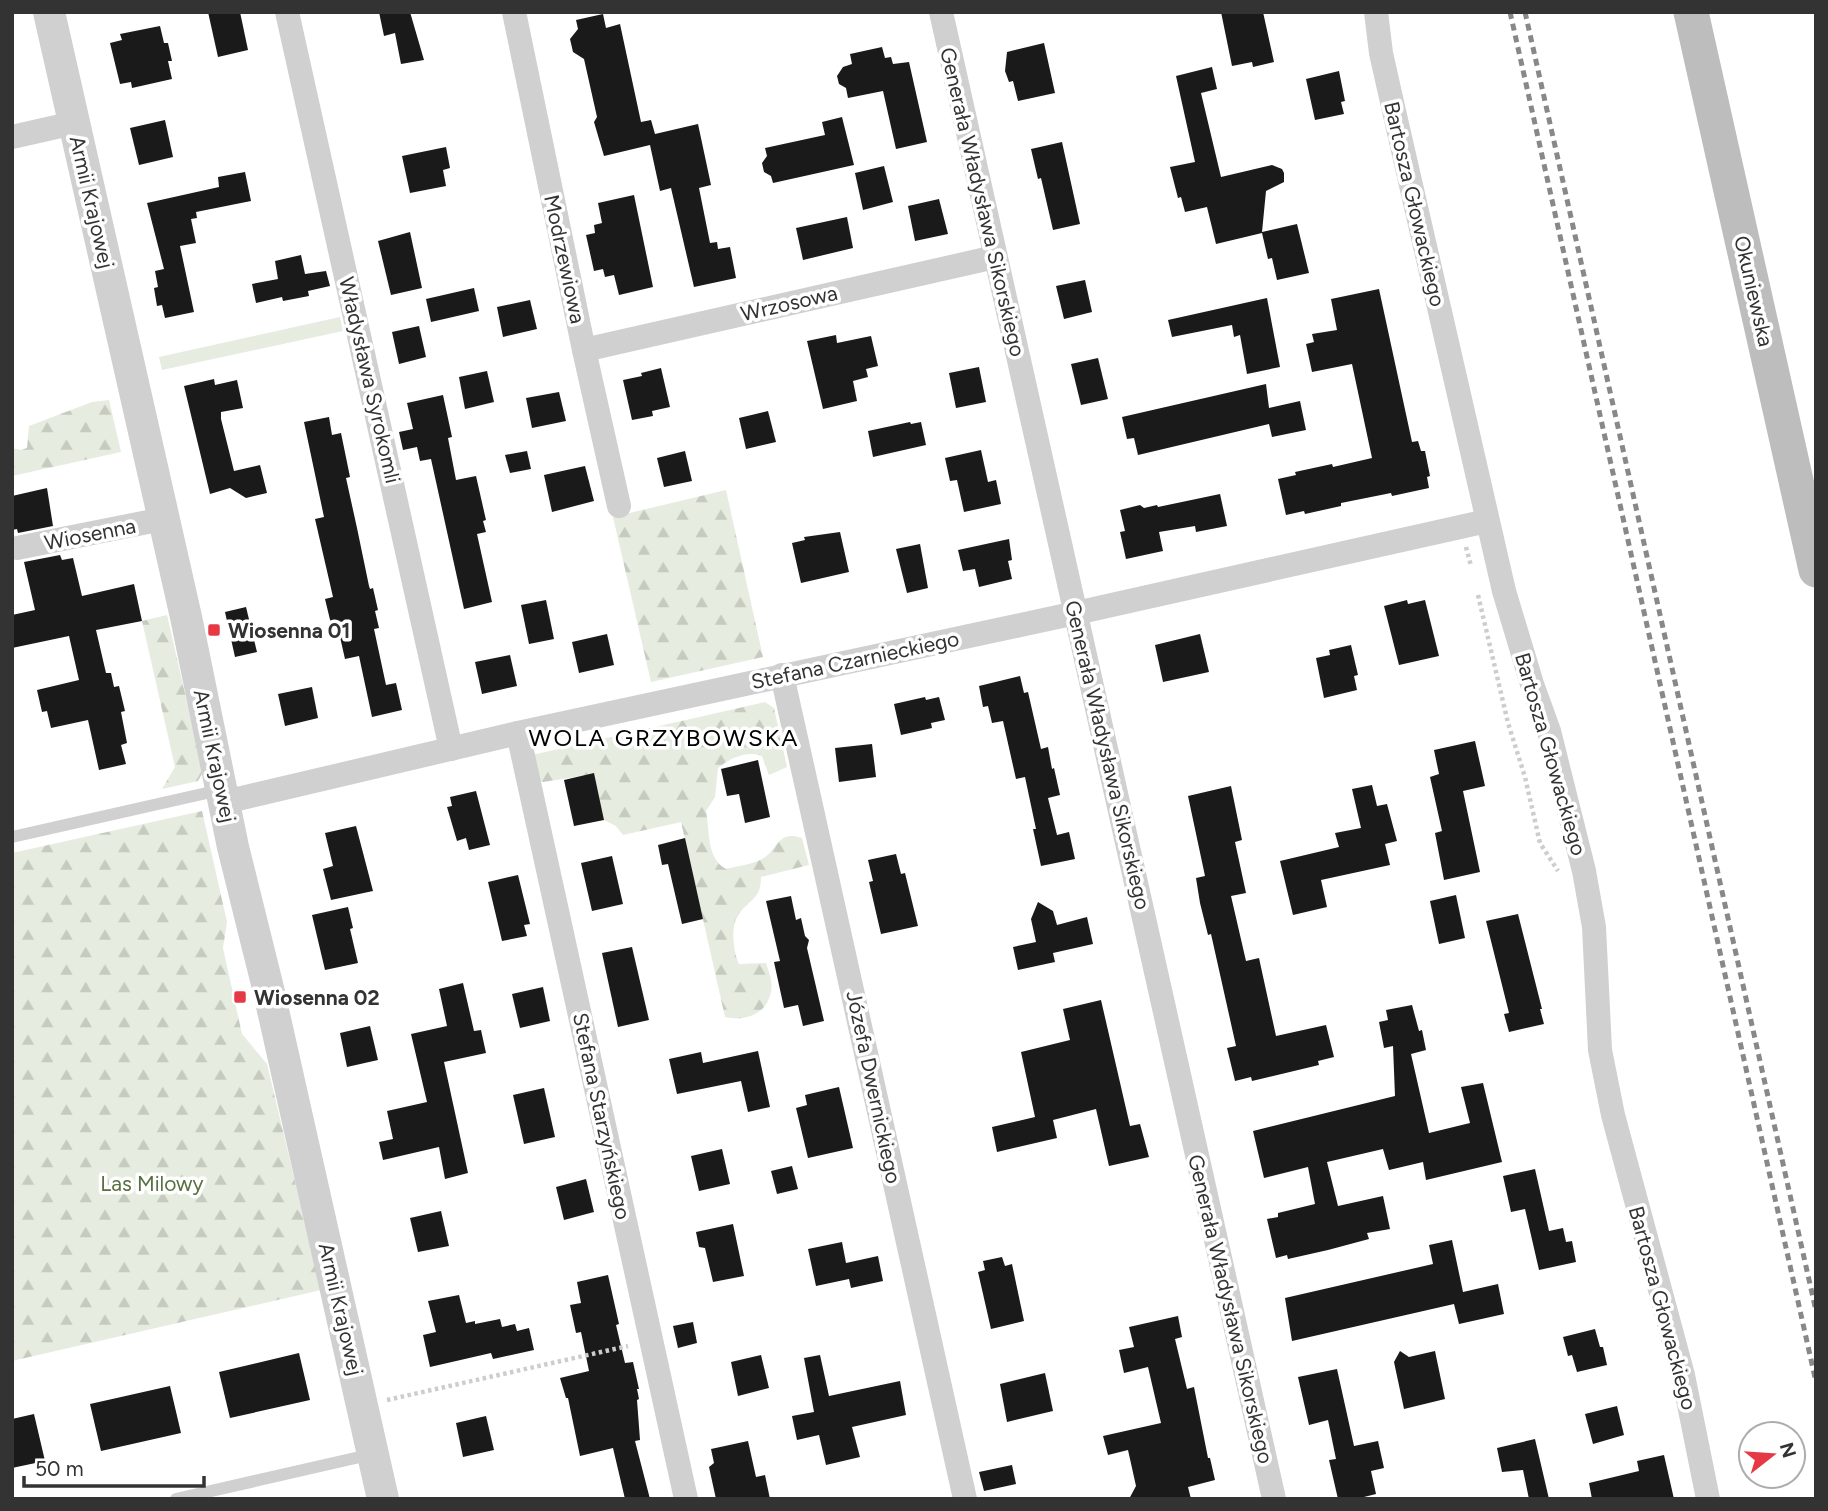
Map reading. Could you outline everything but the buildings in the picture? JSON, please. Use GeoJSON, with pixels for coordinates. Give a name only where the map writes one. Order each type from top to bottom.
{"type":"FeatureCollection","features":[{"type":"Feature","properties":{"kind":"main road","name":"Okuniewska"},"geometry":{"type":"LineString","coordinates":[[1691,12],[1816,570]]}},
{"type":"Feature","properties":{"kind":"street","name":"Armii Krajowej"},"geometry":{"type":"LineString","coordinates":[[48,12],[163,519],[233,847],[268,988],[383,1499]]}},
{"type":"Feature","properties":{"kind":"street","name":"Władysława Syrokomli"},"geometry":{"type":"LineString","coordinates":[[287,12],[451,748]]}},
{"type":"Feature","properties":{"kind":"street","name":"Modrzewiowa"},"geometry":{"type":"LineString","coordinates":[[514,12],[619,506]]}},
{"type":"Feature","properties":{"kind":"street","name":"Generała Władysława Sikorskiego"},"geometry":{"type":"LineString","coordinates":[[941,12],[1274,1499]]}},
{"type":"Feature","properties":{"kind":"street","name":"Bartosza Głowackiego"},"geometry":{"type":"LineString","coordinates":[[1376,12],[1381,53],[1486,521],[1504,591],[1549,731],[1582,859],[1594,927],[1600,1050],[1610,1102],[1683,1375],[1708,1499]]}},
{"type":"Feature","properties":{"kind":"street"},"geometry":{"type":"LineString","coordinates":[[12,137],[74,123]]}},
{"type":"Feature","properties":{"kind":"street","name":"Wrzosowa"},"geometry":{"type":"LineString","coordinates":[[584,350],[995,257]]}},
{"type":"Feature","properties":{"kind":"street","name":"Wiosenna"},"geometry":{"type":"LineString","coordinates":[[18,548],[163,519]]}},
{"type":"Feature","properties":{"kind":"street","name":"Stefana Czarnieckiego"},"geometry":{"type":"LineString","coordinates":[[224,796],[1076,613],[1486,521]]}},
{"type":"Feature","properties":{"kind":"street","name":"Józefa Dwernickiego"},"geometry":{"type":"LineString","coordinates":[[782,675],[965,1499]]}},
{"type":"Feature","properties":{"kind":"street","name":"Stefana Starzyńskiego"},"geometry":{"type":"LineString","coordinates":[[518,733],[686,1499]]}},
{"type":"Feature","properties":{"kind":"lane"},"geometry":{"type":"LineString","coordinates":[[12,837],[224,796]]}},
{"type":"Feature","properties":{"kind":"lane"},"geometry":{"type":"LineString","coordinates":[[176,1499],[373,1454]]}},
{"type":"Feature","properties":{"kind":"path"},"geometry":{"type":"LineString","coordinates":[[362,1405],[651,1341]]}},
{"type":"Feature","properties":{"kind":"green space"},"geometry":{"type":"Polygon","coordinates":[[[340,317],[343,331],[162,370],[159,357],[340,317]]]}},
{"type":"Feature","properties":{"kind":"green space"},"geometry":{"type":"Polygon","coordinates":[[[109,400],[121,452],[12,476],[12,448],[27,448],[29,426],[92,402],[109,400]]]}},
{"type":"Feature","properties":{"kind":"green space"},"geometry":{"type":"Polygon","coordinates":[[[726,490],[763,657],[651,682],[613,517],[726,490]]]}},
{"type":"Feature","properties":{"kind":"green space"},"geometry":{"type":"Polygon","coordinates":[[[167,615],[203,772],[198,781],[162,789],[175,767],[142,621],[167,615]]]}},
{"type":"Feature","properties":{"kind":"green space"},"geometry":{"type":"Polygon","coordinates":[[[765,702],[774,708],[787,767],[769,775],[762,756],[750,754],[733,758],[718,768],[715,797],[706,811],[712,851],[726,869],[760,860],[782,839],[793,836],[802,838],[809,865],[761,877],[757,895],[736,919],[733,939],[739,964],[766,963],[771,988],[769,1000],[760,1011],[747,1017],[733,1018],[725,1017],[681,822],[623,835],[616,826],[604,820],[594,774],[543,782],[537,780],[532,755],[765,702]]]}},
{"type":"Feature","properties":{"kind":"green space","name":"Las Milowy"},"geometry":{"type":"Polygon","coordinates":[[[202,811],[227,922],[223,948],[242,1034],[267,1064],[321,1290],[12,1361],[12,853],[202,811]]]}},
{"type":"Feature","properties":{"kind":"railway"},"geometry":{"type":"LineString","coordinates":[[1510,12],[1816,1382]]}},
{"type":"Feature","properties":{"kind":"railway"},"geometry":{"type":"LineString","coordinates":[[1525,12],[1816,1311]]}},
{"type":"Feature","properties":{"kind":"place","name":"Wiosenna 01"},"geometry":{"type":"Point","coordinates":[214,630]}},
{"type":"Feature","properties":{"kind":"place","name":"Wiosenna 02"},"geometry":{"type":"Point","coordinates":[240,997]}},
{"type":"Feature","properties":{"kind":"district","name":"WOLA GRZYBOWSKA"},"geometry":{"type":"Point","coordinates":[664,737]}}]}
